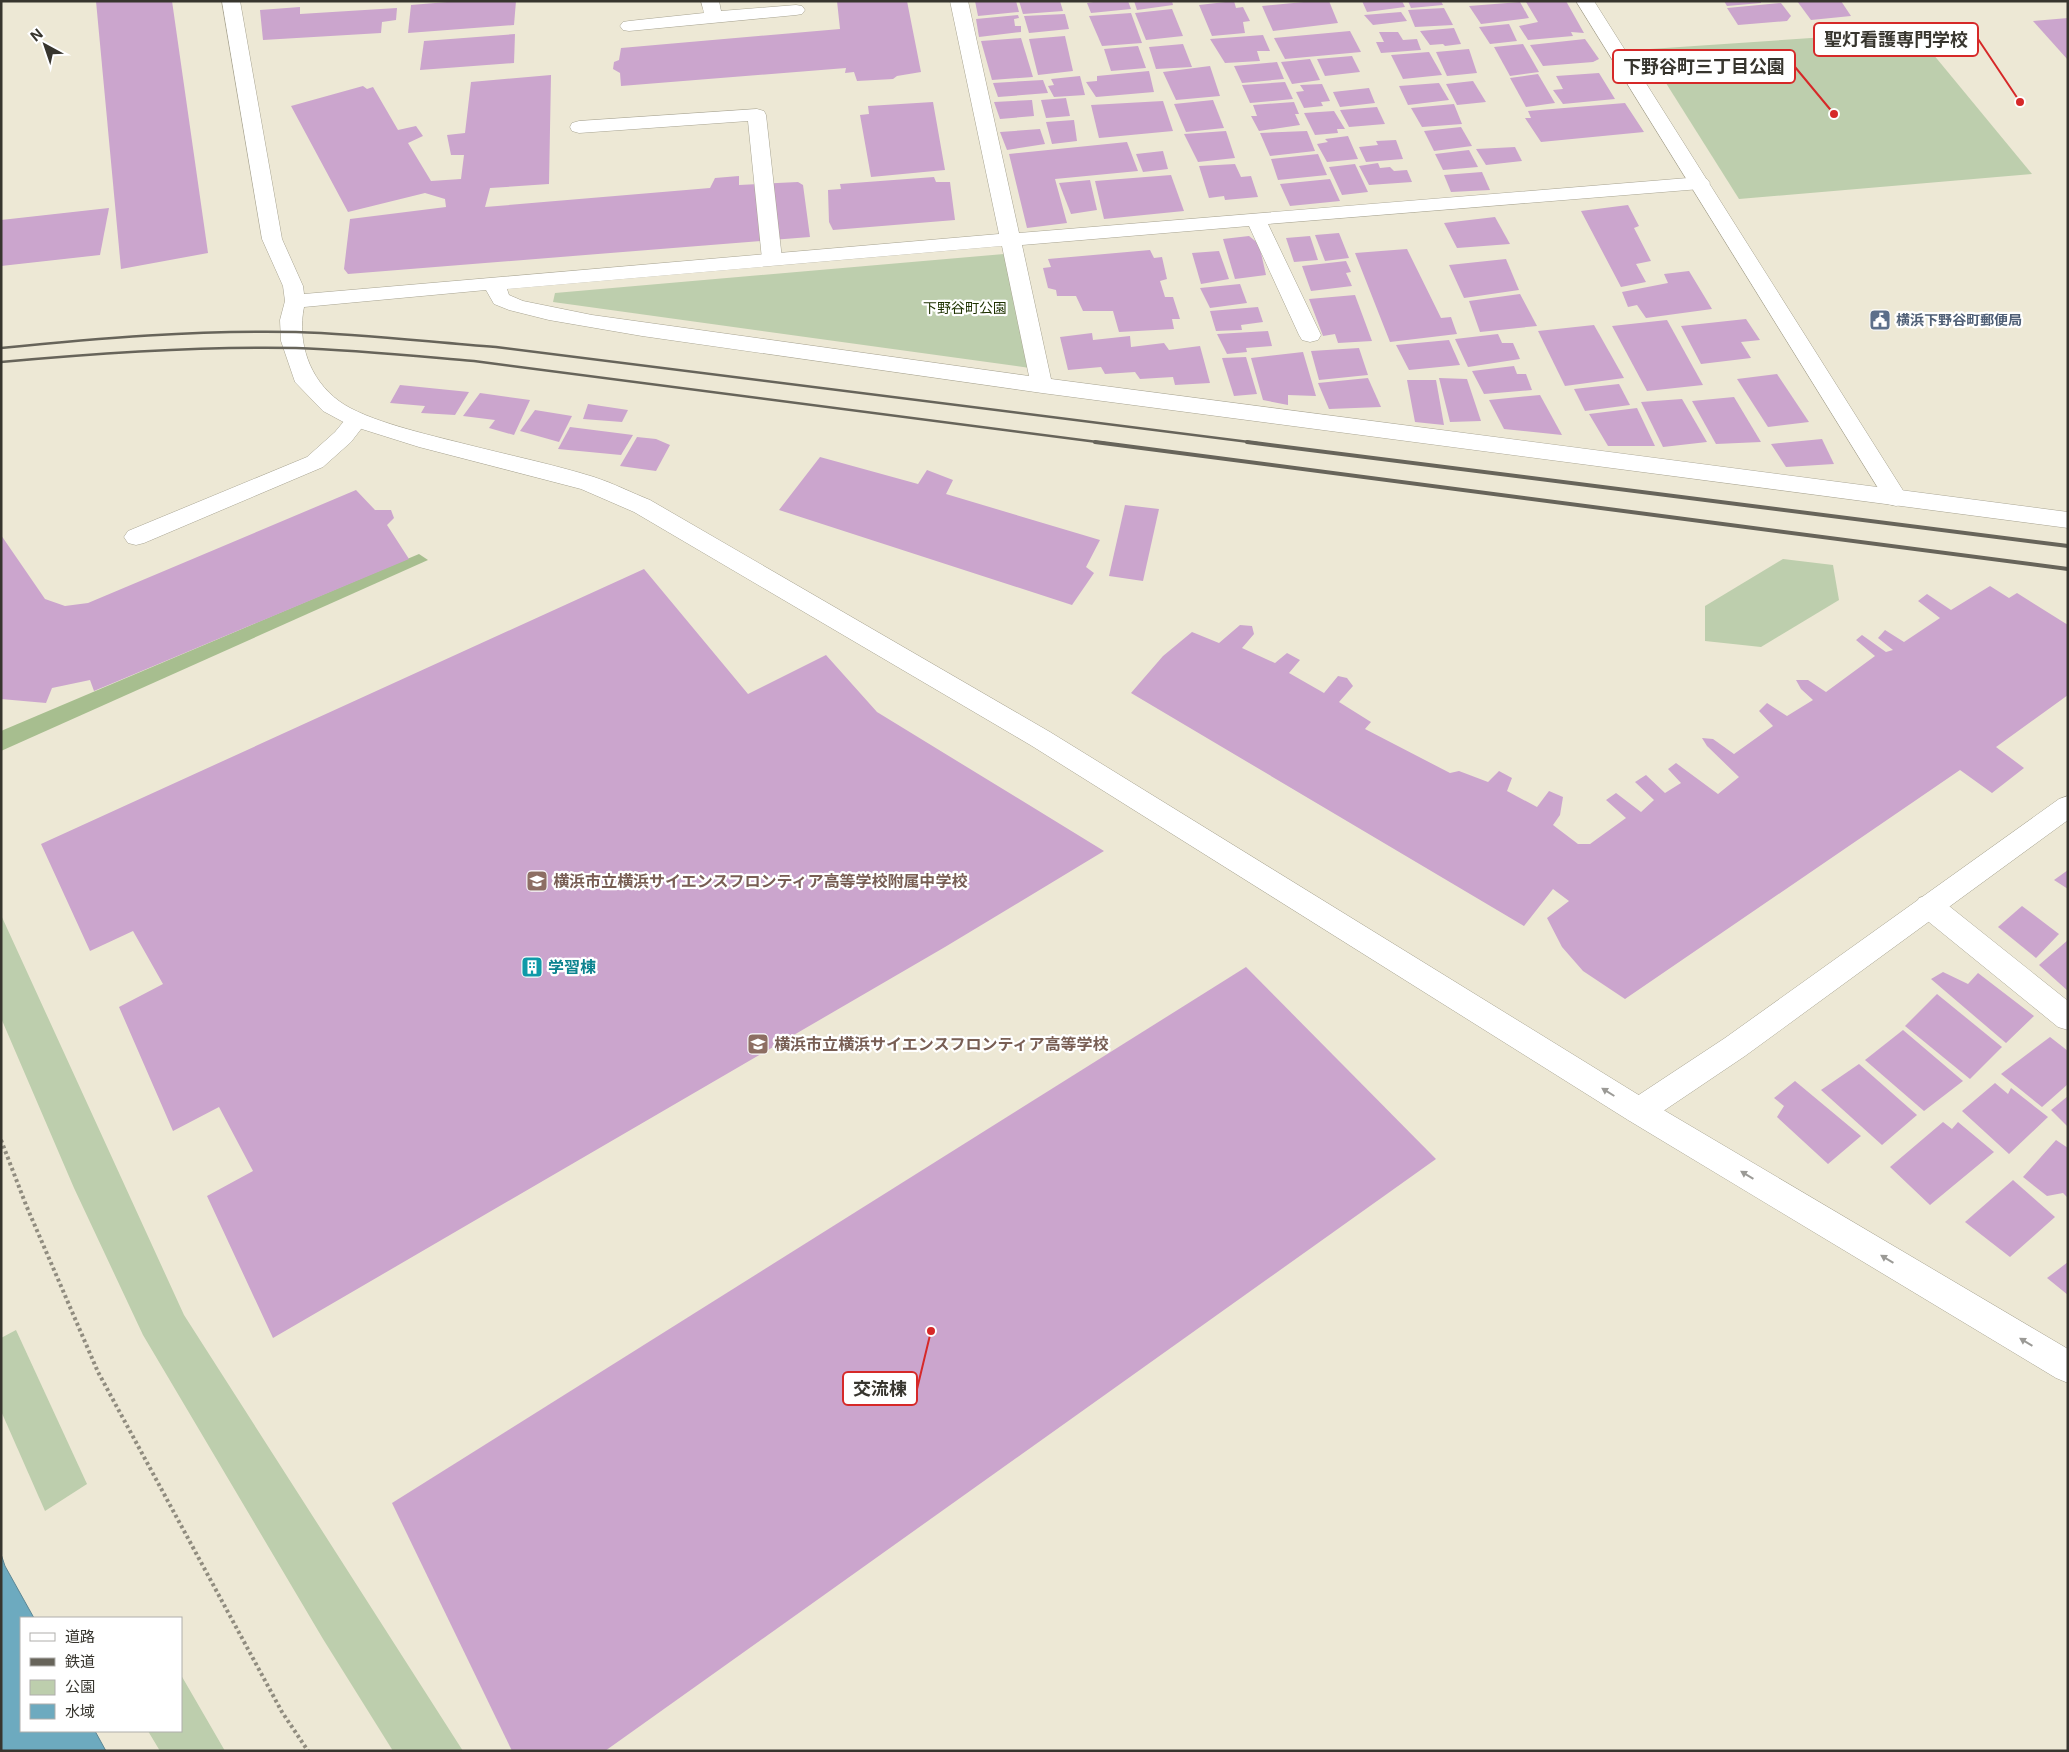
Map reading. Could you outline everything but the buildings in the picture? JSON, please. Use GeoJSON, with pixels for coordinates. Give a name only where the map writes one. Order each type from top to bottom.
{"type":"FeatureCollection","features":[{"type":"Feature","properties":{"kind":"street"},"geometry":{"type":"LineString","coordinates":[[231,1],[272,239],[293,286],[295,301],[291,320],[292,342],[303,377],[331,406],[357,420],[427,442],[588,483],[642,506],[1041,739],[1639,1111],[2068,1368]]}},
{"type":"Feature","properties":{"kind":"street"},"geometry":{"type":"LineString","coordinates":[[959,1],[1042,386]]}},
{"type":"Feature","properties":{"kind":"street"},"geometry":{"type":"LineString","coordinates":[[1585,1],[1896,498]]}},
{"type":"Feature","properties":{"kind":"street"},"geometry":{"type":"LineString","coordinates":[[629,26],[712,9],[796,10]]}},
{"type":"Feature","properties":{"kind":"street"},"geometry":{"type":"LineString","coordinates":[[579,127],[757,115],[772,259]]}},
{"type":"Feature","properties":{"kind":"street"},"geometry":{"type":"LineString","coordinates":[[295,301],[331,296],[495,284],[772,259],[1012,241],[1700,183]]}},
{"type":"Feature","properties":{"kind":"street"},"geometry":{"type":"LineString","coordinates":[[1256,219],[1310,335]]}},
{"type":"Feature","properties":{"kind":"street"},"geometry":{"type":"LineString","coordinates":[[495,284],[500,299],[512,306],[535,312],[1042,386],[2068,520]]}},
{"type":"Feature","properties":{"kind":"street"},"geometry":{"type":"LineString","coordinates":[[136,538],[315,462],[343,438],[357,420]]}},
{"type":"Feature","properties":{"kind":"street"},"geometry":{"type":"LineString","coordinates":[[1639,1111],[1735,1047],[2068,806]]}},
{"type":"Feature","properties":{"kind":"street"},"geometry":{"type":"LineString","coordinates":[[1930,906],[2068,1018]]}},
{"type":"Feature","properties":{"kind":"path"},"geometry":{"type":"LineString","coordinates":[[1,1140],[26,1205],[98,1372],[282,1712],[308,1751]]}},
{"type":"Feature","properties":{"kind":"green space"},"geometry":{"type":"Polygon","coordinates":[[[1914,31],[2032,174],[1739,199],[1647,53],[1650,49],[1914,31]]]}},
{"type":"Feature","properties":{"kind":"green space","name":"下野谷町公園"},"geometry":{"type":"Polygon","coordinates":[[[1004,254],[1030,368],[553,302],[555,293],[1004,254]]]}},
{"type":"Feature","properties":{"kind":"green space"},"geometry":{"type":"Polygon","coordinates":[[[419,554],[428,560],[1,751],[1,731],[419,554]]]}},
{"type":"Feature","properties":{"kind":"green space"},"geometry":{"type":"Polygon","coordinates":[[[1783,559],[1833,565],[1839,600],[1761,647],[1705,641],[1705,606],[1783,559]]]}},
{"type":"Feature","properties":{"kind":"green space"},"geometry":{"type":"Polygon","coordinates":[[[1,915],[184,1315],[463,1751],[393,1751],[323,1639],[143,1335],[74,1188],[1,1018],[1,915]]]}},
{"type":"Feature","properties":{"kind":"green space"},"geometry":{"type":"Polygon","coordinates":[[[16,1330],[87,1484],[45,1511],[1,1411],[1,1338],[16,1330]]]}},
{"type":"Feature","properties":{"kind":"green space"},"geometry":{"type":"Polygon","coordinates":[[[182,1677],[225,1751],[160,1751],[149,1732],[182,1732],[182,1677]]]}},
{"type":"Feature","properties":{"kind":"water"},"geometry":{"type":"Polygon","coordinates":[[[1,1554],[5,1566],[33,1617],[20,1617],[20,1732],[96,1732],[106,1751],[1,1751],[1,1554]]]}},
{"type":"Feature","properties":{"kind":"railway"},"geometry":{"type":"LineString","coordinates":[[1,348],[111,338],[222,332],[296,332],[371,336],[496,347],[1257,443]]}},
{"type":"Feature","properties":{"kind":"railway"},"geometry":{"type":"LineString","coordinates":[[1,362],[185,349],[296,348],[363,352],[474,361],[1105,443]]}},
{"type":"Feature","properties":{"kind":"railway"},"geometry":{"type":"LineString","coordinates":[[1095,442],[2068,569]]}},
{"type":"Feature","properties":{"kind":"railway"},"geometry":{"type":"LineString","coordinates":[[1247,442],[2068,546]]}},
{"type":"Feature","properties":{"kind":"place","name":"聖灯看護専門学校"},"geometry":{"type":"Point","coordinates":[2020,102]}},
{"type":"Feature","properties":{"kind":"place","name":"下野谷町三丁目公園"},"geometry":{"type":"Point","coordinates":[1834,114]}},
{"type":"Feature","properties":{"kind":"place","name":"横浜下野谷町郵便局"},"geometry":{"type":"Point","coordinates":[1880,320]}},
{"type":"Feature","properties":{"kind":"place","name":"横浜市立横浜サイエンスフロンティア高等学校附属中学校"},"geometry":{"type":"Point","coordinates":[537,881]}},
{"type":"Feature","properties":{"kind":"place","name":"学習棟"},"geometry":{"type":"Point","coordinates":[532,967]}},
{"type":"Feature","properties":{"kind":"place","name":"横浜市立横浜サイエンスフロンティア高等学校"},"geometry":{"type":"Point","coordinates":[758,1044]}},
{"type":"Feature","properties":{"kind":"place","name":"交流棟"},"geometry":{"type":"Point","coordinates":[931,1331]}}]}
